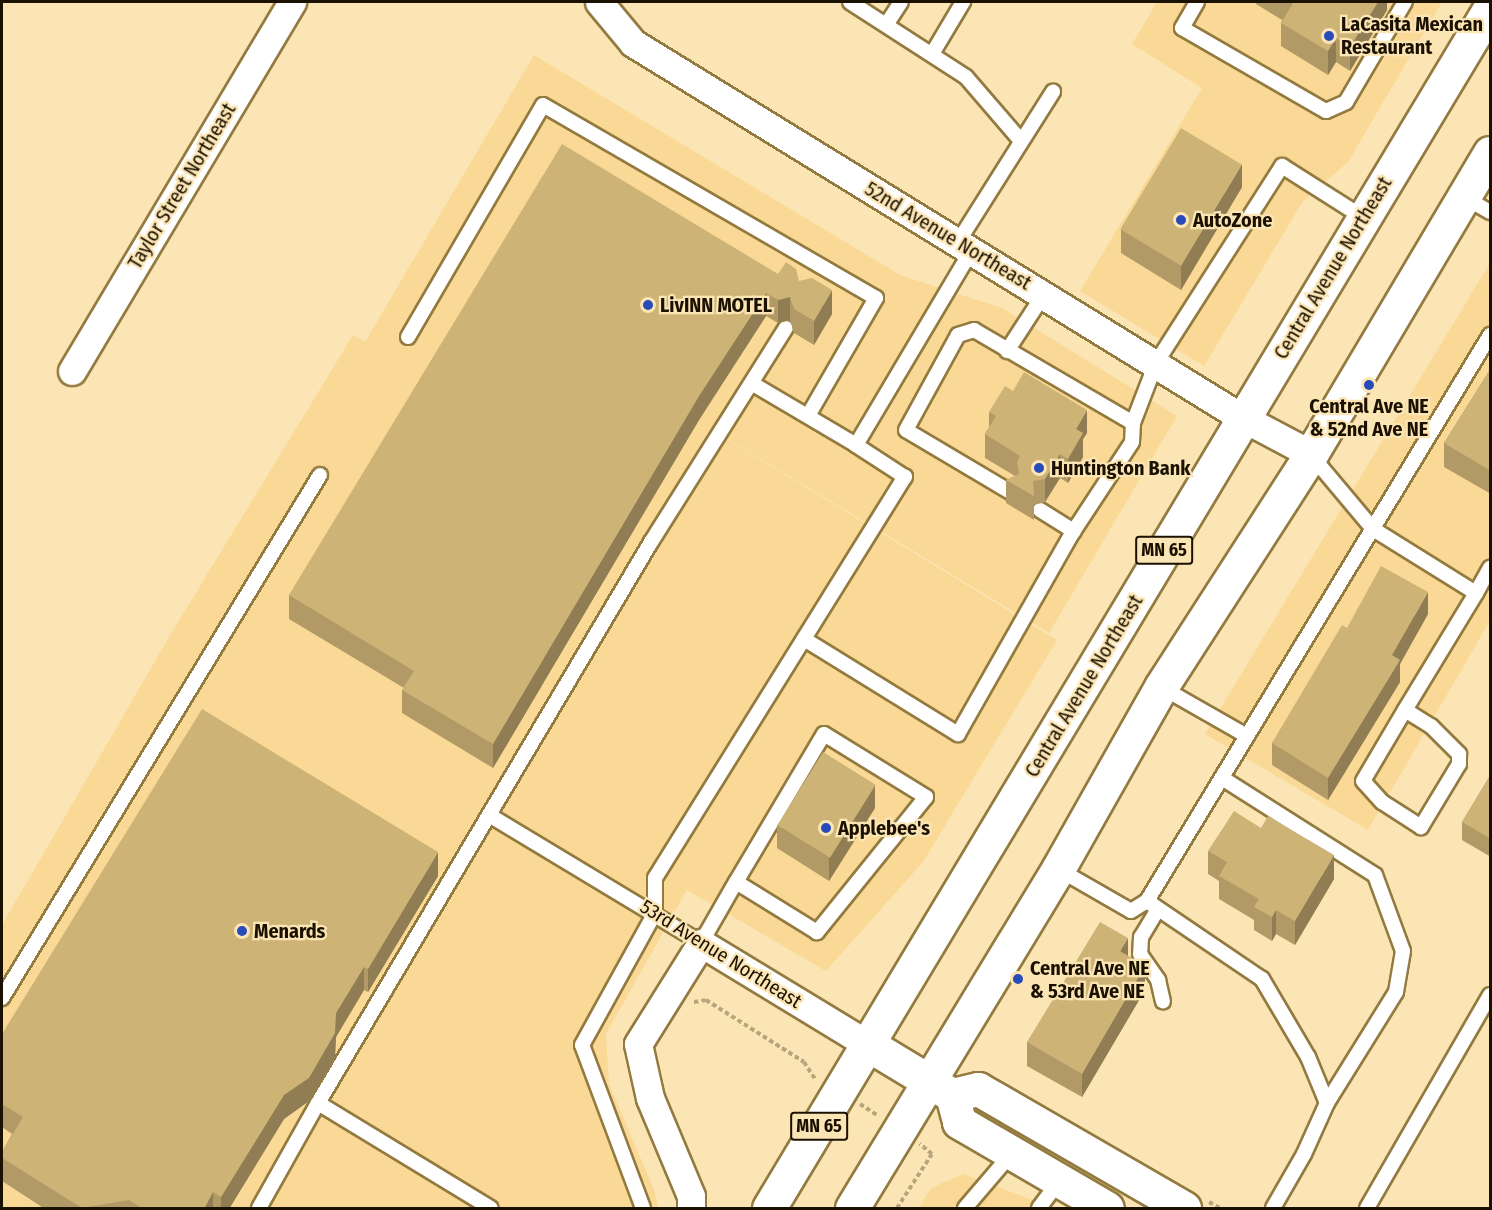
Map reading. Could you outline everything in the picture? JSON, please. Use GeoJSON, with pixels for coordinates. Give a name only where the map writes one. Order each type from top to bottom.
{"type":"FeatureCollection","features":[{"type":"Feature","properties":{"kind":"main road","name":"Central Avenue Northeast"},"geometry":{"type":"LineString","coordinates":[[769,1209],[869,1045],[1241,417],[1365,219],[1491,8]]}},
{"type":"Feature","properties":{"kind":"main road"},"geometry":{"type":"LineString","coordinates":[[852,1209],[900,1129],[941,1089],[1058,869],[1161,687],[1311,454],[1477,204],[1491,153]]}},
{"type":"Feature","properties":{"kind":"main road","name":"53rd Avenue Northeast"},"geometry":{"type":"LineString","coordinates":[[869,1045],[941,1089]]}},
{"type":"Feature","properties":{"kind":"main road"},"geometry":{"type":"LineString","coordinates":[[941,1089],[959,1122],[1107,1209]]}},
{"type":"Feature","properties":{"kind":"main road"},"geometry":{"type":"LineString","coordinates":[[941,1089],[978,1089],[1184,1209]]}},
{"type":"Feature","properties":{"kind":"street","name":"Taylor Street Northeast"},"geometry":{"type":"LineString","coordinates":[[72,371],[292,2]]}},
{"type":"Feature","properties":{"kind":"street","name":"52nd Avenue Northeast"},"geometry":{"type":"LineString","coordinates":[[599,2],[633,43],[1241,417],[1311,454]]}},
{"type":"Feature","properties":{"kind":"street","name":"53rd Avenue Northeast"},"geometry":{"type":"LineString","coordinates":[[701,943],[869,1045]]}},
{"type":"Feature","properties":{"kind":"street"},"geometry":{"type":"LineString","coordinates":[[691,1209],[691,1196],[650,1098],[638,1044],[701,943]]}},
{"type":"Feature","properties":{"kind":"lane"},"geometry":{"type":"LineString","coordinates":[[850,2],[966,77],[1022,141]]}},
{"type":"Feature","properties":{"kind":"lane"},"geometry":{"type":"LineString","coordinates":[[886,25],[901,2]]}},
{"type":"Feature","properties":{"kind":"lane"},"geometry":{"type":"LineString","coordinates":[[932,54],[963,2]]}},
{"type":"Feature","properties":{"kind":"lane"},"geometry":{"type":"LineString","coordinates":[[1197,2],[1182,28],[1326,111],[1346,102],[1405,2]]}},
{"type":"Feature","properties":{"kind":"lane"},"geometry":{"type":"LineString","coordinates":[[856,445],[1022,141],[1053,92]]}},
{"type":"Feature","properties":{"kind":"lane"},"geometry":{"type":"LineString","coordinates":[[408,337],[543,105],[819,272],[876,298],[808,416]]}},
{"type":"Feature","properties":{"kind":"lane"},"geometry":{"type":"LineString","coordinates":[[804,639],[958,734],[1074,531],[1132,442],[1133,423],[1156,363],[1282,166],[1365,219]]}},
{"type":"Feature","properties":{"kind":"lane"},"geometry":{"type":"LineString","coordinates":[[1007,351],[1044,294]]}},
{"type":"Feature","properties":{"kind":"lane"},"geometry":{"type":"LineString","coordinates":[[259,1209],[318,1103],[651,542],[753,384],[786,328]]}},
{"type":"Feature","properties":{"kind":"lane"},"geometry":{"type":"LineString","coordinates":[[1012,493],[906,430],[958,335],[974,330],[1133,423]]}},
{"type":"Feature","properties":{"kind":"lane"},"geometry":{"type":"LineString","coordinates":[[1162,1001],[1158,980],[1140,954],[1141,937],[1153,905],[1222,778],[1491,335]]}},
{"type":"Feature","properties":{"kind":"lane"},"geometry":{"type":"LineString","coordinates":[[643,1209],[582,1045],[655,913],[655,878],[905,477],[753,384]]}},
{"type":"Feature","properties":{"kind":"lane"},"geometry":{"type":"LineString","coordinates":[[1311,454],[1373,529],[1476,593]]}},
{"type":"Feature","properties":{"kind":"lane"},"geometry":{"type":"LineString","coordinates":[[2,998],[320,475]]}},
{"type":"Feature","properties":{"kind":"lane"},"geometry":{"type":"LineString","coordinates":[[1040,510],[1074,531]]}},
{"type":"Feature","properties":{"kind":"lane"},"geometry":{"type":"LineString","coordinates":[[1405,710],[1431,726],[1459,754],[1460,764],[1421,827],[1382,802],[1363,781],[1405,710],[1491,568]]}},
{"type":"Feature","properties":{"kind":"lane"},"geometry":{"type":"LineString","coordinates":[[1161,687],[1247,736]]}},
{"type":"Feature","properties":{"kind":"lane"},"geometry":{"type":"LineString","coordinates":[[701,943],[736,882],[824,734],[926,797],[817,932],[736,882]]}},
{"type":"Feature","properties":{"kind":"lane"},"geometry":{"type":"LineString","coordinates":[[1222,778],[1375,875],[1403,951],[1396,992],[1327,1103],[1304,1154],[1273,1209]]}},
{"type":"Feature","properties":{"kind":"lane","name":"53rd Avenue Northeast"},"geometry":{"type":"LineString","coordinates":[[489,815],[655,913],[701,943]]}},
{"type":"Feature","properties":{"kind":"lane"},"geometry":{"type":"LineString","coordinates":[[1058,869],[1131,911],[1153,905],[1262,979],[1308,1058],[1327,1103]]}},
{"type":"Feature","properties":{"kind":"lane"},"geometry":{"type":"LineString","coordinates":[[1367,1209],[1491,995]]}},
{"type":"Feature","properties":{"kind":"lane"},"geometry":{"type":"LineString","coordinates":[[318,1103],[491,1209]]}},
{"type":"Feature","properties":{"kind":"lane"},"geometry":{"type":"LineString","coordinates":[[965,1209],[1012,1153]]}},
{"type":"Feature","properties":{"kind":"lane"},"geometry":{"type":"LineString","coordinates":[[1039,1209],[1060,1180]]}},
{"type":"Feature","properties":{"kind":"path"},"geometry":{"type":"LineString","coordinates":[[669,994],[687,1003],[706,1000],[804,1062],[816,1081],[840,1092],[900,1129],[932,1154],[897,1209]]}},
{"type":"Feature","properties":{"kind":"shaded area"},"geometry":{"type":"Polygon","coordinates":[[[1157,2],[1442,2],[1348,162],[1303,201],[1204,366],[1080,291],[1202,88],[1132,44],[1157,2]]]}},
{"type":"Feature","properties":{"kind":"shaded area"},"geometry":{"type":"Polygon","coordinates":[[[534,55],[900,275],[1002,308],[1177,416],[1049,633],[605,365],[1057,640],[923,862],[826,971],[687,890],[606,1034],[609,1084],[655,1192],[658,1208],[2,1208],[2,925],[172,632],[353,335],[365,342],[534,55]]]}},
{"type":"Feature","properties":{"kind":"shaded area"},"geometry":{"type":"Polygon","coordinates":[[[1490,263],[1490,621],[1368,830],[1205,734],[1490,263]]]}},
{"type":"Feature","properties":{"kind":"shaded area"},"geometry":{"type":"Polygon","coordinates":[[[963,1174],[1054,1208],[919,1208],[931,1188],[963,1174]]]}},
{"type":"Feature","properties":{"kind":"building"},"geometry":{"type":"Polygon","coordinates":[[[1291,2],[1378,2],[1350,47],[1336,38],[1328,51],[1281,23],[1293,3],[1291,2]]]}},
{"type":"Feature","properties":{"kind":"building","name":"AutoZone"},"geometry":{"type":"Polygon","coordinates":[[[1181,128],[1242,165],[1181,266],[1120,229],[1181,128]]]}},
{"type":"Feature","properties":{"kind":"building"},"geometry":{"type":"Polygon","coordinates":[[[562,144],[778,274],[786,262],[796,269],[799,281],[812,278],[832,290],[814,321],[794,309],[790,297],[778,300],[766,293],[699,396],[493,744],[402,690],[414,671],[289,595],[562,144]]]}},
{"type":"Feature","properties":{"kind":"building"},"geometry":{"type":"Polygon","coordinates":[[[1491,368],[1491,471],[1444,443],[1491,368]]]}},
{"type":"Feature","properties":{"kind":"building","name":"Huntington Bank"},"geometry":{"type":"Polygon","coordinates":[[[1024,372],[1087,410],[1076,429],[1083,433],[1068,459],[1060,454],[1045,479],[1033,481],[1034,496],[1006,480],[1019,474],[1017,462],[1020,456],[985,434],[996,416],[989,412],[1005,386],[1013,391],[1024,372]]]}},
{"type":"Feature","properties":{"kind":"building"},"geometry":{"type":"Polygon","coordinates":[[[1381,566],[1428,592],[1392,655],[1400,660],[1328,778],[1272,743],[1342,625],[1347,628],[1381,566]]]}},
{"type":"Feature","properties":{"kind":"building","name":"Menards"},"geometry":{"type":"Polygon","coordinates":[[[202,709],[438,852],[368,969],[364,967],[336,1013],[335,1033],[309,1078],[284,1095],[221,1197],[213,1192],[204,1209],[143,1209],[129,1200],[82,1208],[2,1158],[2,1152],[23,1117],[2,1104],[2,1034],[202,709]]]}},
{"type":"Feature","properties":{"kind":"building","name":"Applebee's"},"geometry":{"type":"Polygon","coordinates":[[[823,752],[876,785],[830,858],[777,825],[823,752]]]}},
{"type":"Feature","properties":{"kind":"building"},"geometry":{"type":"Polygon","coordinates":[[[1491,774],[1491,839],[1462,822],[1491,774]]]}},
{"type":"Feature","properties":{"kind":"building"},"geometry":{"type":"Polygon","coordinates":[[[1234,811],[1261,828],[1268,816],[1334,855],[1295,921],[1276,910],[1272,917],[1254,907],[1259,899],[1219,876],[1227,862],[1208,851],[1234,811]]]}},
{"type":"Feature","properties":{"kind":"building"},"geometry":{"type":"Polygon","coordinates":[[[1100,922],[1128,938],[1120,951],[1145,966],[1082,1074],[1027,1042],[1100,922]]]}},
{"type":"Feature","properties":{"kind":"place","name":"LaCasita Mexican Restaurant"},"geometry":{"type":"Point","coordinates":[1329,36]}},
{"type":"Feature","properties":{"kind":"place","name":"AutoZone"},"geometry":{"type":"Point","coordinates":[1181,220]}},
{"type":"Feature","properties":{"kind":"place","name":"LivINN MOTEL"},"geometry":{"type":"Point","coordinates":[648,305]}},
{"type":"Feature","properties":{"kind":"place","name":"Central Ave NE & 52nd Ave NE"},"geometry":{"type":"Point","coordinates":[1369,385]}},
{"type":"Feature","properties":{"kind":"place","name":"Huntington Bank"},"geometry":{"type":"Point","coordinates":[1039,468]}},
{"type":"Feature","properties":{"kind":"place","name":"Applebee's"},"geometry":{"type":"Point","coordinates":[826,828]}},
{"type":"Feature","properties":{"kind":"place","name":"Menards"},"geometry":{"type":"Point","coordinates":[242,931]}},
{"type":"Feature","properties":{"kind":"place","name":"Central Ave NE & 53rd Ave NE"},"geometry":{"type":"Point","coordinates":[1018,979]}}]}
